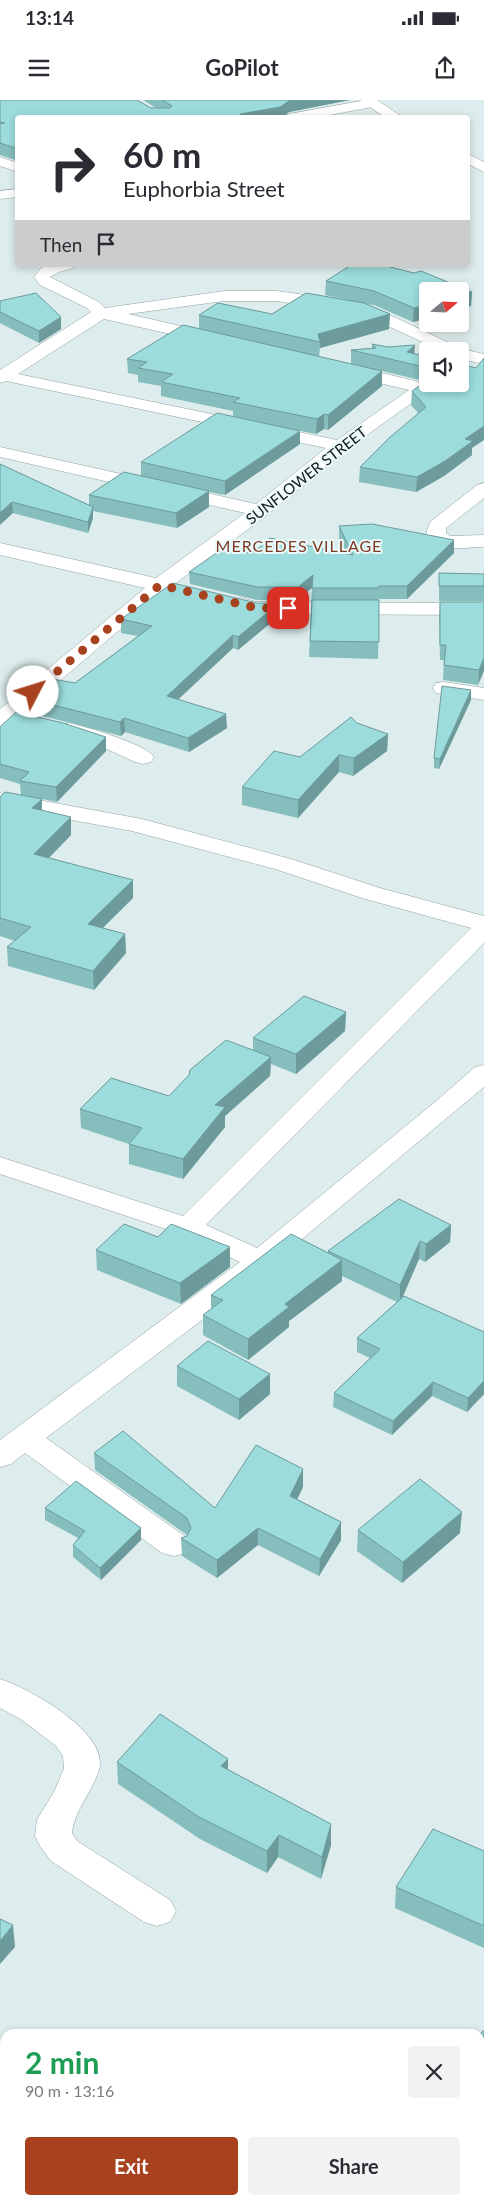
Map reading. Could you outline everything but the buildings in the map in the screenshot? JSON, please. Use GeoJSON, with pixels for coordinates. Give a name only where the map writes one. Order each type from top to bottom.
{"type":"FeatureCollection","features":[{"type":"Feature","properties":{"kind":"street"},"geometry":{"type":"LineString","coordinates":[[303,115],[370,101],[392,115]]}},
{"type":"Feature","properties":{"kind":"street"},"geometry":{"type":"LineString","coordinates":[[470,159],[484,168]]}},
{"type":"Feature","properties":{"kind":"street"},"geometry":{"type":"LineString","coordinates":[[0,161],[15,167]]}},
{"type":"Feature","properties":{"kind":"street"},"geometry":{"type":"LineString","coordinates":[[0,195],[15,193]]}},
{"type":"Feature","properties":{"kind":"street"},"geometry":{"type":"LineString","coordinates":[[59,267],[44,272],[42,277],[46,282],[93,306],[101,313],[226,342]]}},
{"type":"Feature","properties":{"kind":"street"},"geometry":{"type":"LineString","coordinates":[[1,376],[101,313],[224,296],[277,296],[369,311],[433,342]]}},
{"type":"Feature","properties":{"kind":"street"},"geometry":{"type":"LineString","coordinates":[[469,356],[484,359]]}},
{"type":"Feature","properties":{"kind":"street"},"geometry":{"type":"LineString","coordinates":[[332,367],[419,385]]}},
{"type":"Feature","properties":{"kind":"street"},"geometry":{"type":"LineString","coordinates":[[1,376],[340,446]]}},
{"type":"Feature","properties":{"kind":"street","name":"SUNFLOWER STREET"},"geometry":{"type":"LineString","coordinates":[[2,717],[160,585],[260,511],[340,446],[419,391]]}},
{"type":"Feature","properties":{"kind":"street"},"geometry":{"type":"LineString","coordinates":[[0,452],[260,511]]}},
{"type":"Feature","properties":{"kind":"street"},"geometry":{"type":"LineString","coordinates":[[484,489],[437,526],[436,534],[445,542],[484,541]]}},
{"type":"Feature","properties":{"kind":"street"},"geometry":{"type":"LineString","coordinates":[[0,549],[189,592]]}},
{"type":"Feature","properties":{"kind":"street"},"geometry":{"type":"LineString","coordinates":[[218,599],[257,608],[484,610]]}},
{"type":"Feature","properties":{"kind":"street"},"geometry":{"type":"LineString","coordinates":[[444,688],[484,694]]}},
{"type":"Feature","properties":{"kind":"street"},"geometry":{"type":"LineString","coordinates":[[2,717],[39,723],[96,738],[143,757]]}},
{"type":"Feature","properties":{"kind":"street"},"geometry":{"type":"LineString","coordinates":[[0,800],[134,824],[283,864],[484,924]]}},
{"type":"Feature","properties":{"kind":"street"},"geometry":{"type":"LineString","coordinates":[[188,1227],[484,929]]}},
{"type":"Feature","properties":{"kind":"street"},"geometry":{"type":"LineString","coordinates":[[0,1456],[225,1289],[445,1108],[484,1073]]}},
{"type":"Feature","properties":{"kind":"street"},"geometry":{"type":"LineString","coordinates":[[0,1165],[188,1227],[259,1260]]}},
{"type":"Feature","properties":{"kind":"street"},"geometry":{"type":"LineString","coordinates":[[25,1438],[174,1545]]}},
{"type":"Feature","properties":{"kind":"street"},"geometry":{"type":"LineString","coordinates":[[0,1692],[41,1716],[68,1737],[81,1752],[82,1768],[71,1795],[55,1820],[53,1836],[64,1851],[158,1911]]}},
{"type":"Feature","properties":{"kind":"district","name":"MERCEDES VILLAGE"},"geometry":{"type":"Point","coordinates":[299,545]}},
{"type":"Feature","properties":{"kind":"route"},"geometry":{"type":"LineString","coordinates":[[33,692],[160,585],[257,608],[288,608]]}}]}
